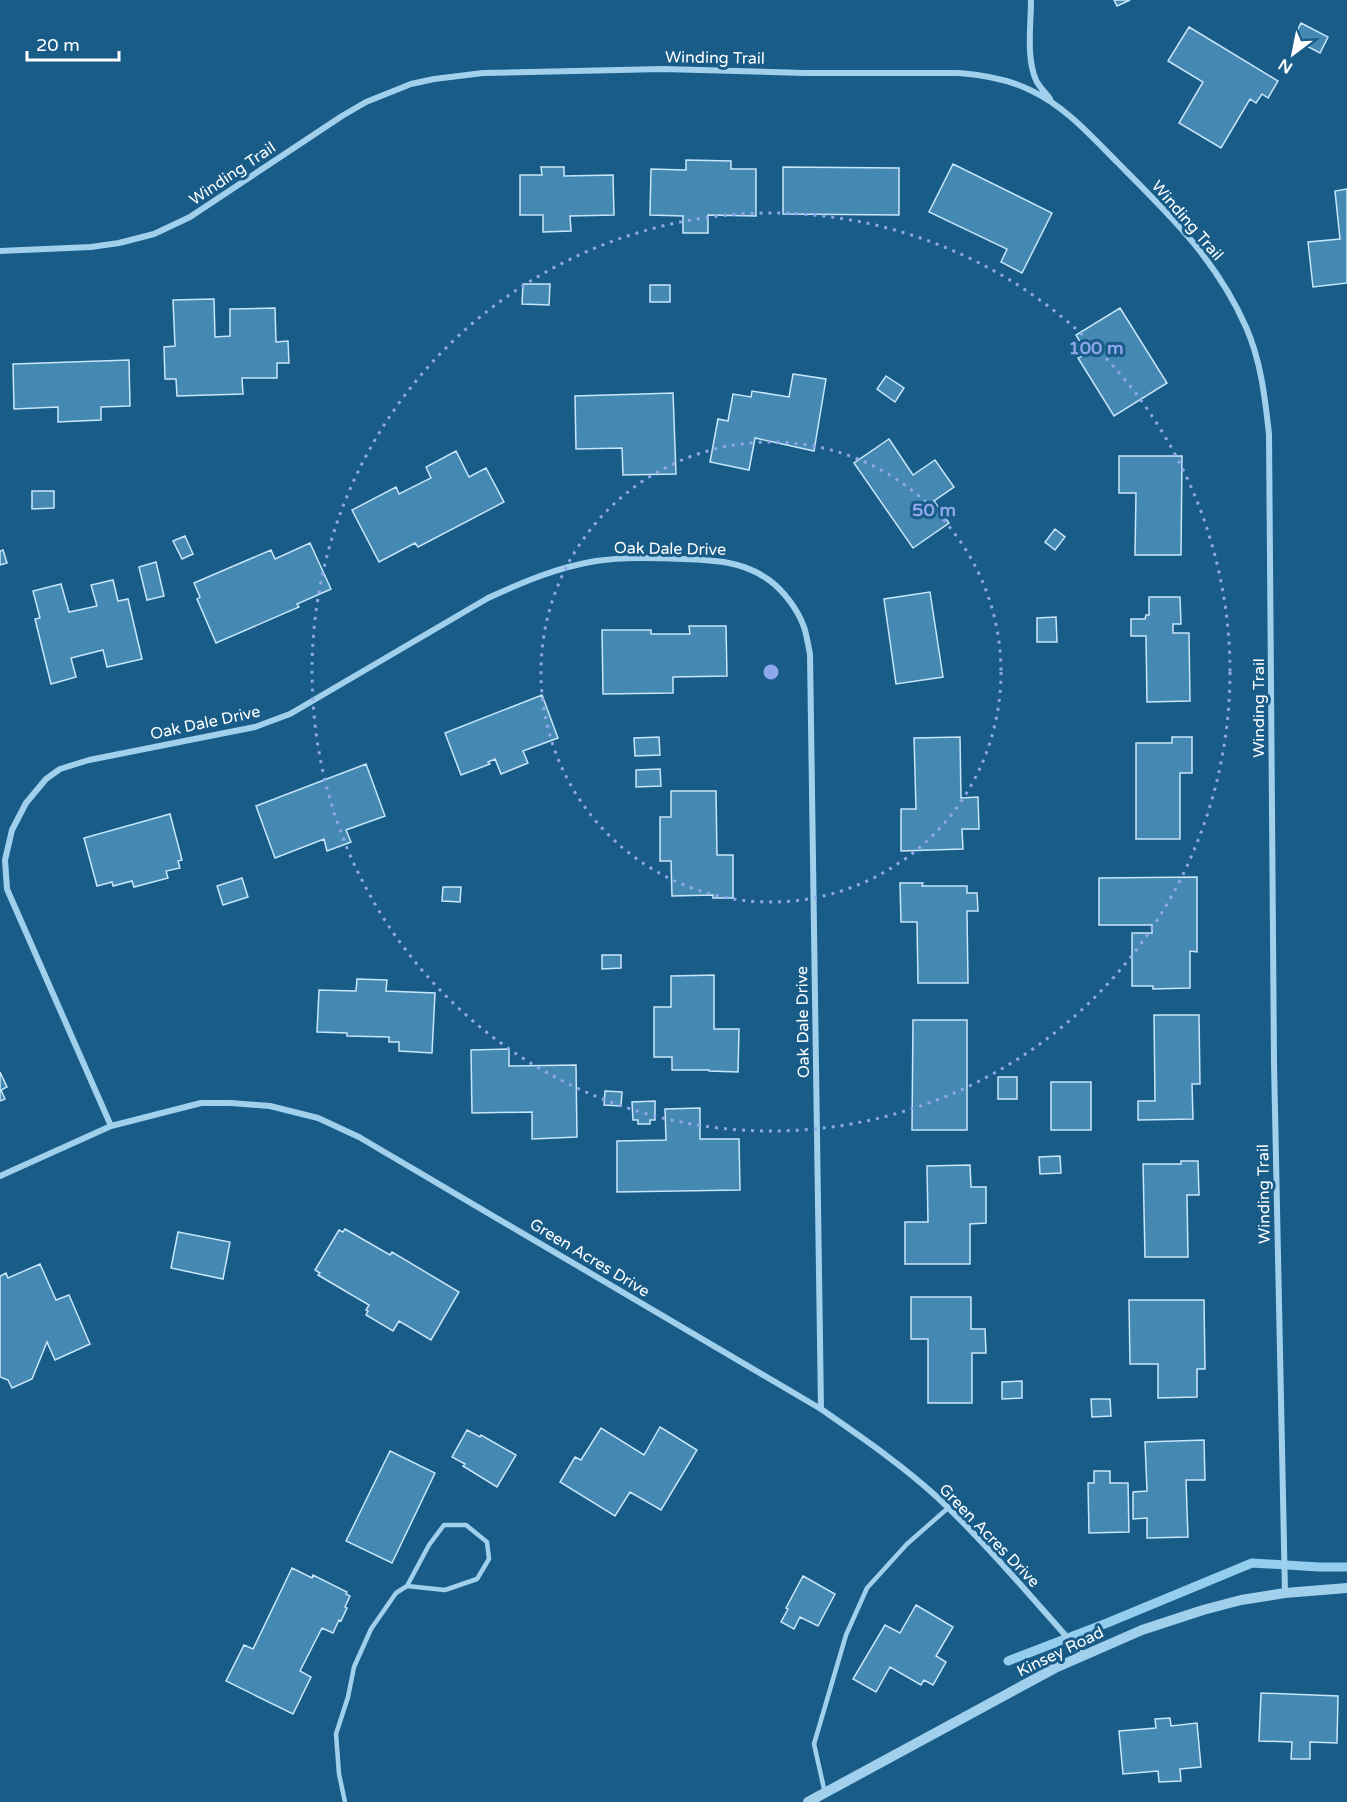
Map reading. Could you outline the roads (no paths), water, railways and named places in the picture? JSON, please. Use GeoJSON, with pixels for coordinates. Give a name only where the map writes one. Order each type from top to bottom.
{"type":"FeatureCollection","features":[{"type":"Feature","properties":{"kind":"street"},"geometry":{"type":"LineString","coordinates":[[1031,0],[1033,70],[1037,82],[1054,103]]}},
{"type":"Feature","properties":{"kind":"street","name":"Winding Trail"},"geometry":{"type":"LineString","coordinates":[[0,251],[92,247],[154,234],[190,217],[366,102],[411,84],[483,73],[663,69],[985,75],[1030,90],[1054,103],[1078,123],[1156,201],[1211,263],[1231,295],[1247,329],[1259,365],[1269,434],[1274,1062],[1285,1593]]}},
{"type":"Feature","properties":{"kind":"street","name":"Oak Dale Drive"},"geometry":{"type":"LineString","coordinates":[[111,1126],[7,889],[5,860],[12,830],[26,802],[46,779],[60,769],[89,760],[255,727],[276,720],[488,598],[519,583],[552,572],[596,561],[641,558],[712,560],[747,567],[770,581],[790,601],[804,626],[810,654],[821,1409]]}},
{"type":"Feature","properties":{"kind":"street","name":"Green Acres Drive"},"geometry":{"type":"LineString","coordinates":[[0,1176],[111,1126],[201,1103],[270,1106],[318,1118],[359,1137],[821,1409],[891,1458],[971,1531],[1083,1655]]}},
{"type":"Feature","properties":{"kind":"street","name":"Kinsey Road"},"geometry":{"type":"LineString","coordinates":[[808,1802],[1055,1668],[1142,1630],[1241,1600],[1285,1593],[1347,1588]]}},
{"type":"Feature","properties":{"kind":"lane"},"geometry":{"type":"LineString","coordinates":[[825,1793],[814,1744],[846,1635],[867,1588],[907,1544],[948,1508]]}},
{"type":"Feature","properties":{"kind":"lane"},"geometry":{"type":"LineString","coordinates":[[345,1802],[339,1774],[336,1734],[348,1697],[354,1667],[371,1629],[396,1593],[407,1586],[429,1545],[444,1525],[466,1525],[487,1542],[489,1559],[477,1579],[445,1590],[407,1586]]}},
{"type":"Feature","properties":{"kind":"waterway"},"geometry":{"type":"LineString","coordinates":[[1008,1661],[1252,1563],[1347,1567]]}}]}
